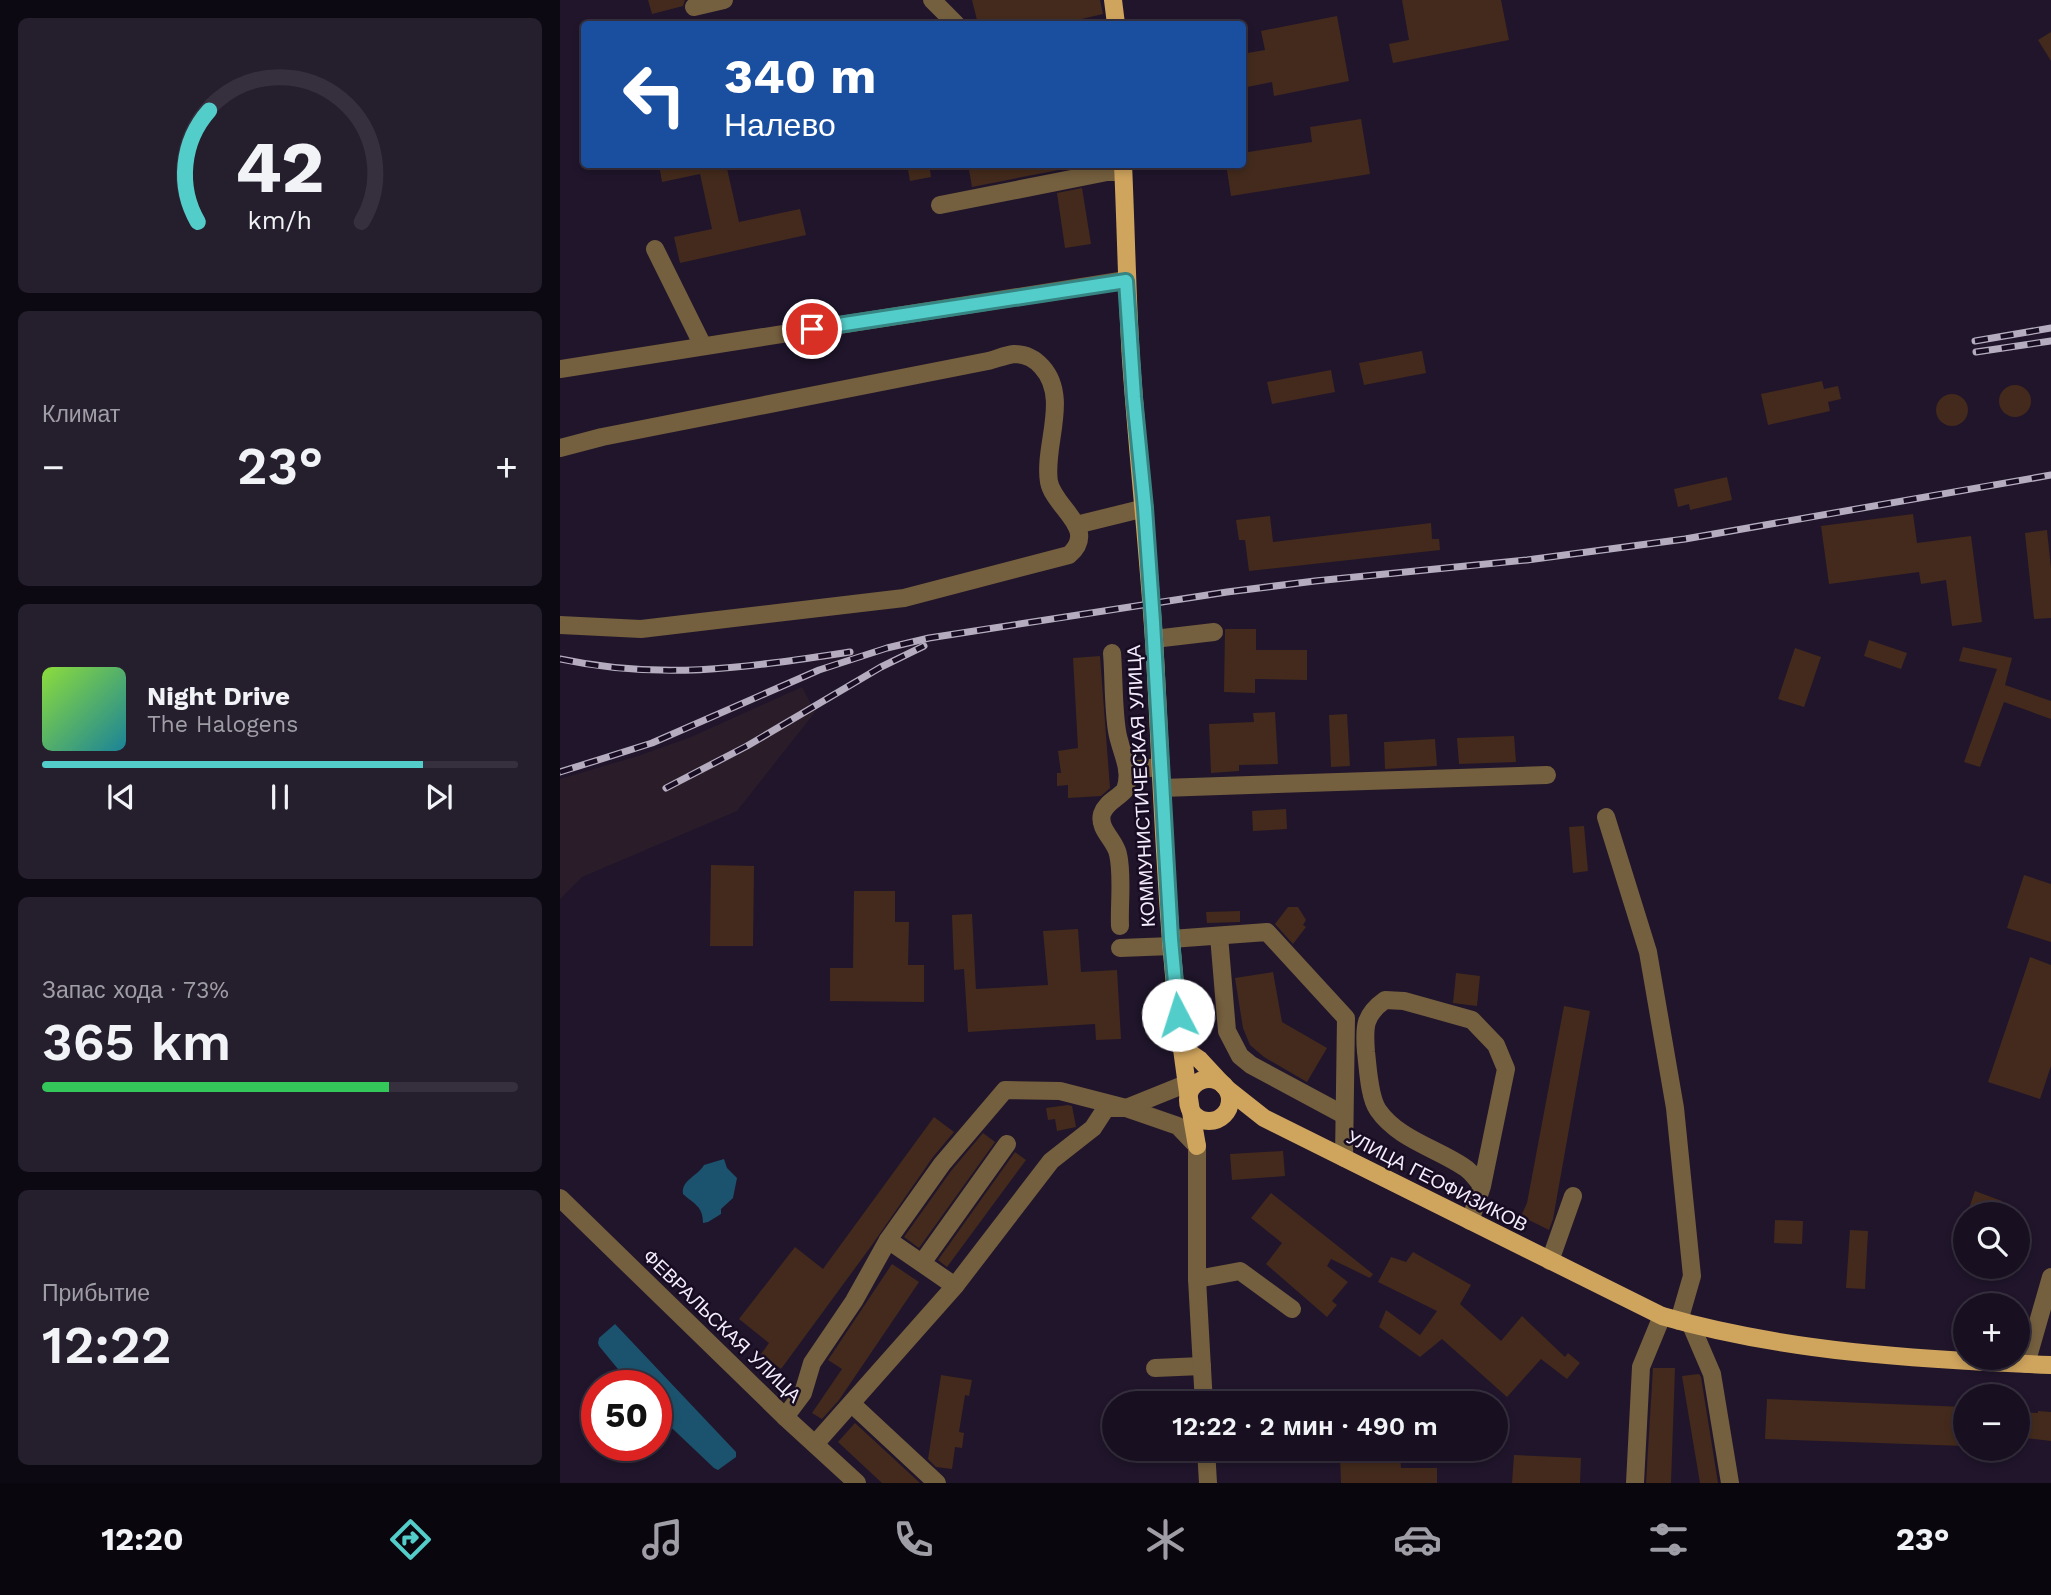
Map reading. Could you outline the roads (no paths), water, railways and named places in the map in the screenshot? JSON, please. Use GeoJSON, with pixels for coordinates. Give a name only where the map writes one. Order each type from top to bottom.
{"type":"FeatureCollection","features":[{"type":"Feature","properties":{"kind":"main road"},"geometry":{"type":"LineString","coordinates":[[1114,0],[1116,21]]}},
{"type":"Feature","properties":{"kind":"main road","name":"КОММУНИСТИЧЕСКАЯ УЛИЦА"},"geometry":{"type":"LineString","coordinates":[[1123,168],[1126,281],[1145,508],[1172,943],[1181,1047],[1197,1146]]}},
{"type":"Feature","properties":{"kind":"main road","name":"УЛИЦА ГЕОФИЗИКОВ"},"geometry":{"type":"LineString","coordinates":[[1181,1047],[1200,1060],[1226,1088],[1264,1118],[1550,1261],[1678,1321],[1819,1348],[1953,1359]]}},
{"type":"Feature","properties":{"kind":"main road"},"geometry":{"type":"LineString","coordinates":[[1197,1146],[1206,1128],[1220,1119],[1226,1114],[1230,1102],[1226,1088],[1215,1080],[1202,1080],[1189,1094],[1189,1104],[1198,1118],[1211,1121],[1220,1119],[1237,1114],[1264,1118]]}},
{"type":"Feature","properties":{"kind":"main road","name":"УЛИЦА ГЕОФИЗИКОВ"},"geometry":{"type":"LineString","coordinates":[[2030,1364],[2051,1365]]}},
{"type":"Feature","properties":{"kind":"street"},"geometry":{"type":"LineString","coordinates":[[694,7],[724,0]]}},
{"type":"Feature","properties":{"kind":"street"},"geometry":{"type":"LineString","coordinates":[[932,0],[953,21]]}},
{"type":"Feature","properties":{"kind":"street"},"geometry":{"type":"LineString","coordinates":[[940,205],[1123,168]]}},
{"type":"Feature","properties":{"kind":"street"},"geometry":{"type":"LineString","coordinates":[[655,249],[703,346]]}},
{"type":"Feature","properties":{"kind":"street"},"geometry":{"type":"LineString","coordinates":[[560,369],[1126,281]]}},
{"type":"Feature","properties":{"kind":"street"},"geometry":{"type":"LineString","coordinates":[[560,448],[602,437],[1013,354],[1026,355],[1038,362],[1053,383],[1049,481],[1052,492],[1080,536],[1080,543],[1069,555],[904,598],[640,629],[560,625]]}},
{"type":"Feature","properties":{"kind":"street"},"geometry":{"type":"LineString","coordinates":[[1076,526],[1145,508]]}},
{"type":"Feature","properties":{"kind":"street"},"geometry":{"type":"LineString","coordinates":[[1154,639],[1214,632]]}},
{"type":"Feature","properties":{"kind":"street"},"geometry":{"type":"LineString","coordinates":[[1112,653],[1117,732],[1128,778],[1125,790],[1111,801],[1103,813],[1102,825],[1118,852],[1120,926]]}},
{"type":"Feature","properties":{"kind":"street"},"geometry":{"type":"LineString","coordinates":[[1127,770],[1161,767]]}},
{"type":"Feature","properties":{"kind":"street"},"geometry":{"type":"LineString","coordinates":[[1162,788],[1547,775]]}},
{"type":"Feature","properties":{"kind":"street"},"geometry":{"type":"LineString","coordinates":[[1606,817],[1648,952],[1675,1108],[1692,1276],[1678,1321],[1641,1367],[1635,1483]]}},
{"type":"Feature","properties":{"kind":"street"},"geometry":{"type":"LineString","coordinates":[[1120,947],[1267,932],[1346,1018],[1344,1158]]}},
{"type":"Feature","properties":{"kind":"street"},"geometry":{"type":"LineString","coordinates":[[1219,936],[1227,1031],[1240,1056],[1251,1065],[1344,1115]]}},
{"type":"Feature","properties":{"kind":"street"},"geometry":{"type":"LineString","coordinates":[[1470,1221],[1482,1186],[1506,1069],[1496,1045],[1472,1020],[1404,1001],[1385,1000],[1372,1009],[1366,1021],[1370,1083],[1377,1109],[1398,1130],[1466,1168],[1482,1186]]}},
{"type":"Feature","properties":{"kind":"street"},"geometry":{"type":"LineString","coordinates":[[816,1444],[955,1286],[1051,1161],[1093,1128],[1106,1108],[1126,1108],[1188,1083]]}},
{"type":"Feature","properties":{"kind":"street"},"geometry":{"type":"LineString","coordinates":[[785,1417],[803,1393],[812,1363],[854,1301],[888,1240],[942,1164],[1005,1090],[1060,1091],[1126,1108],[1178,1126],[1197,1146]]}},
{"type":"Feature","properties":{"kind":"street"},"geometry":{"type":"LineString","coordinates":[[922,1263],[1007,1144]]}},
{"type":"Feature","properties":{"kind":"street","name":"КОММУНИСТИЧЕСКАЯ УЛИЦА"},"geometry":{"type":"LineString","coordinates":[[1197,1146],[1197,1279],[1203,1391]]}},
{"type":"Feature","properties":{"kind":"street"},"geometry":{"type":"LineString","coordinates":[[1550,1261],[1573,1196]]}},
{"type":"Feature","properties":{"kind":"street","name":"ФЕВРАЛЬСКАЯ УЛИЦА"},"geometry":{"type":"LineString","coordinates":[[560,1198],[785,1417],[857,1483]]}},
{"type":"Feature","properties":{"kind":"street"},"geometry":{"type":"LineString","coordinates":[[888,1240],[955,1286]]}},
{"type":"Feature","properties":{"kind":"street"},"geometry":{"type":"LineString","coordinates":[[1197,1279],[1240,1271],[1292,1308]]}},
{"type":"Feature","properties":{"kind":"street"},"geometry":{"type":"LineString","coordinates":[[2030,1350],[2051,1277]]}},
{"type":"Feature","properties":{"kind":"street"},"geometry":{"type":"LineString","coordinates":[[1678,1321],[1712,1374],[1730,1483]]}},
{"type":"Feature","properties":{"kind":"street"},"geometry":{"type":"LineString","coordinates":[[1155,1368],[1202,1366]]}},
{"type":"Feature","properties":{"kind":"street"},"geometry":{"type":"LineString","coordinates":[[852,1404],[937,1483]]}},
{"type":"Feature","properties":{"kind":"street"},"geometry":{"type":"LineString","coordinates":[[1207,1461],[1208,1483]]}},
{"type":"Feature","properties":{"kind":"water"},"geometry":{"type":"Polygon","coordinates":[[[724,1159],[727,1168],[737,1178],[733,1198],[721,1209],[721,1214],[703,1223],[700,1209],[683,1194],[683,1189],[704,1165],[724,1159]]]}},
{"type":"Feature","properties":{"kind":"water"},"geometry":{"type":"Polygon","coordinates":[[[615,1324],[658,1370],[619,1370],[599,1346],[599,1338],[615,1324]]]}},
{"type":"Feature","properties":{"kind":"water"},"geometry":{"type":"Polygon","coordinates":[[[672,1384],[736,1452],[736,1457],[718,1470],[672,1428],[672,1384]]]}},
{"type":"Feature","properties":{"kind":"railway"},"geometry":{"type":"LineString","coordinates":[[1975,341],[2051,328]]}},
{"type":"Feature","properties":{"kind":"railway"},"geometry":{"type":"LineString","coordinates":[[1976,352],[2051,341]]}},
{"type":"Feature","properties":{"kind":"railway"},"geometry":{"type":"LineString","coordinates":[[560,772],[652,743],[819,670],[887,648],[929,638],[1227,592],[1527,560],[1685,539],[2051,475]]}},
{"type":"Feature","properties":{"kind":"railway"},"geometry":{"type":"LineString","coordinates":[[666,788],[747,746],[881,667],[924,646]]}},
{"type":"Feature","properties":{"kind":"railway"},"geometry":{"type":"LineString","coordinates":[[560,659],[598,666],[670,670],[741,667],[850,652]]}}]}
